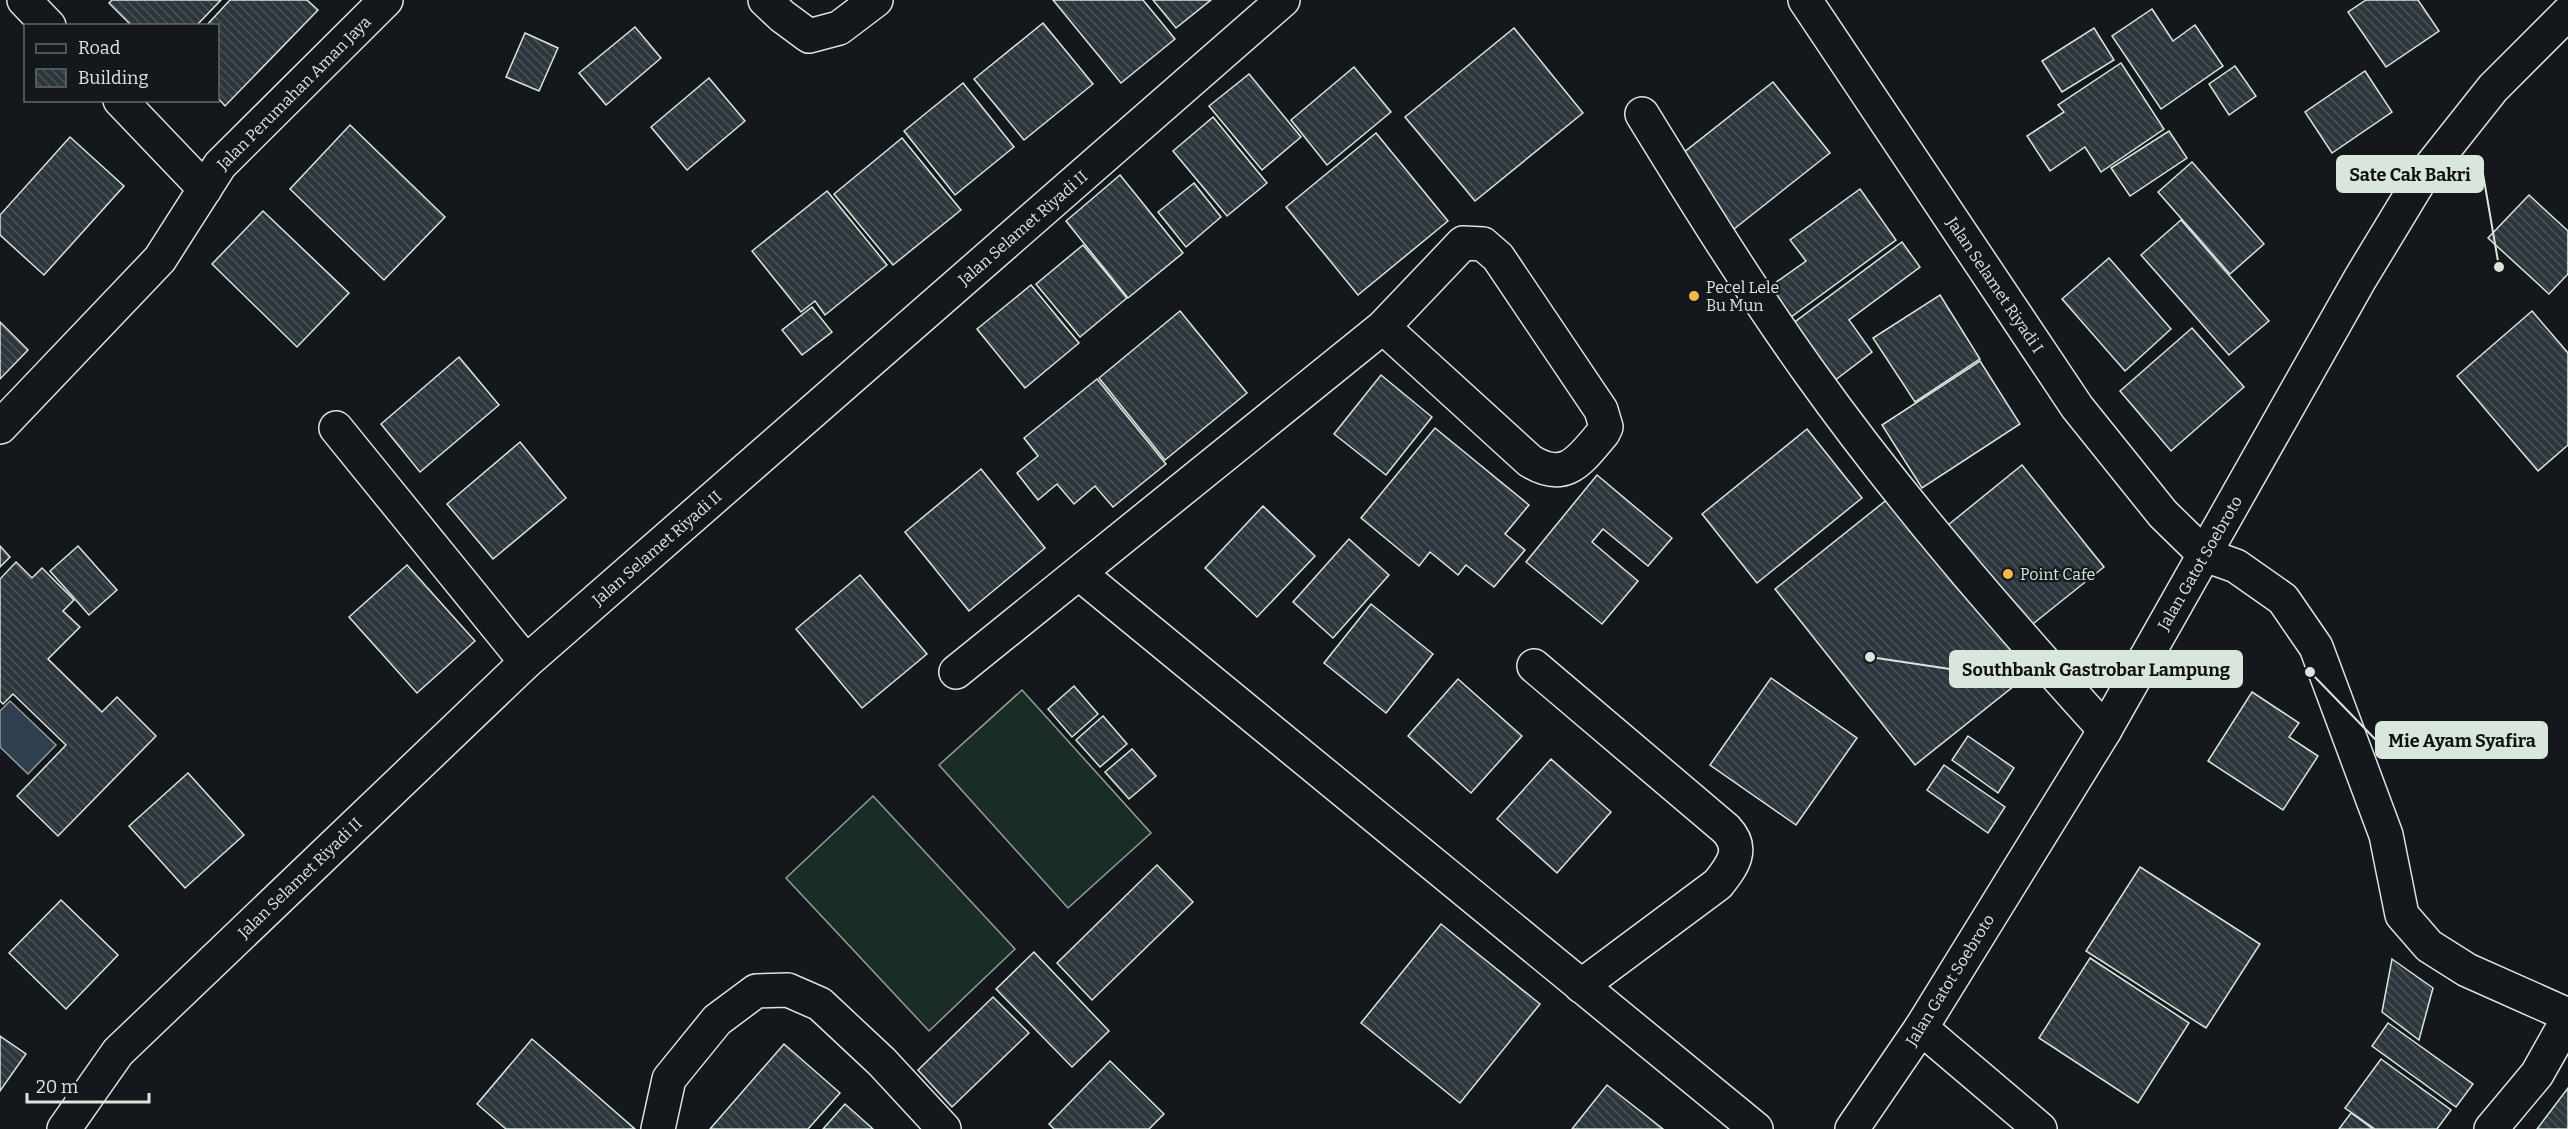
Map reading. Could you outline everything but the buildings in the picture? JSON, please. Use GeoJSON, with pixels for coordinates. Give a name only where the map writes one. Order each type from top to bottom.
{"type":"FeatureCollection","features":[{"type":"Feature","properties":{"kind":"street"},"geometry":{"type":"LineString","coordinates":[[24,0],[47,24]]}},
{"type":"Feature","properties":{"kind":"street","name":"Jalan Perumahan Aman Jaya"},"geometry":{"type":"LineString","coordinates":[[0,427],[160,259],[220,165],[238,145],[259,127],[386,0]]}},
{"type":"Feature","properties":{"kind":"street"},"geometry":{"type":"LineString","coordinates":[[765,0],[809,36],[839,28],[876,0]]}},
{"type":"Feature","properties":{"kind":"street","name":"Jalan Selamet Riyadi II"},"geometry":{"type":"LineString","coordinates":[[64,1129],[118,1052],[526,662],[1283,0]]}},
{"type":"Feature","properties":{"kind":"street","name":"Jalan Selamet Riyadi I"},"geometry":{"type":"LineString","coordinates":[[1805,0],[2078,407],[2163,514],[2205,555]]}},
{"type":"Feature","properties":{"kind":"street","name":"Jalan Gatot Soebroto"},"geometry":{"type":"LineString","coordinates":[[1852,1129],[1922,1028],[2105,730],[2360,279],[2420,180],[2493,88],[2568,13]]}},
{"type":"Feature","properties":{"kind":"street"},"geometry":{"type":"LineString","coordinates":[[122,102],[205,189]]}},
{"type":"Feature","properties":{"kind":"street"},"geometry":{"type":"LineString","coordinates":[[1642,114],[1723,246],[1839,411],[1903,496],[1994,607],[2105,730]]}},
{"type":"Feature","properties":{"kind":"street"},"geometry":{"type":"LineString","coordinates":[[956,672],[1383,327],[1463,243],[1482,244],[1498,257],[1601,410],[1606,427],[1574,465],[1556,471],[1541,468],[1530,461],[1383,327]]}},
{"type":"Feature","properties":{"kind":"street"},"geometry":{"type":"LineString","coordinates":[[336,428],[526,662]]}},
{"type":"Feature","properties":{"kind":"street"},"geometry":{"type":"LineString","coordinates":[[2205,555],[2236,566],[2283,599],[2316,647],[2386,835],[2402,915],[2429,946],[2467,970],[2568,1018],[2537,1074],[2491,1129]]}},
{"type":"Feature","properties":{"kind":"street"},"geometry":{"type":"LineString","coordinates":[[1080,574],[1756,1129]]}},
{"type":"Feature","properties":{"kind":"street"},"geometry":{"type":"LineString","coordinates":[[1534,666],[1726,829],[1735,838],[1737,848],[1731,868],[1718,884],[1581,986]]}},
{"type":"Feature","properties":{"kind":"street"},"geometry":{"type":"LineString","coordinates":[[658,1129],[669,1079],[717,1020],[756,991],[788,990],[820,1004],[882,1062],[945,1129]]}},
{"type":"Feature","properties":{"kind":"street"},"geometry":{"type":"LineString","coordinates":[[1922,1028],[2021,1123]]}},
{"type":"Feature","properties":{"kind":"green space"},"geometry":{"type":"Polygon","coordinates":[[[1022,690],[1151,833],[1068,908],[939,765],[1022,690]]]}},
{"type":"Feature","properties":{"kind":"green space"},"geometry":{"type":"Polygon","coordinates":[[[873,796],[1015,949],[929,1031],[786,878],[873,796]]]}},
{"type":"Feature","properties":{"kind":"water"},"geometry":{"type":"Polygon","coordinates":[[[10,701],[56,745],[28,774],[0,747],[0,711],[10,701]]]}},
{"type":"Feature","properties":{"kind":"place","name":"Sate Cak Bakri"},"geometry":{"type":"Point","coordinates":[2499,267]}},
{"type":"Feature","properties":{"kind":"place","name":"Pecel Lele Bu Mun"},"geometry":{"type":"Point","coordinates":[1694,296]}},
{"type":"Feature","properties":{"kind":"place","name":"Point Cafe"},"geometry":{"type":"Point","coordinates":[2008,574]}},
{"type":"Feature","properties":{"kind":"place","name":"Southbank Gastrobar Lampung"},"geometry":{"type":"Point","coordinates":[1870,657]}},
{"type":"Feature","properties":{"kind":"place","name":"Mie Ayam Syafira"},"geometry":{"type":"Point","coordinates":[2310,672]}}]}
